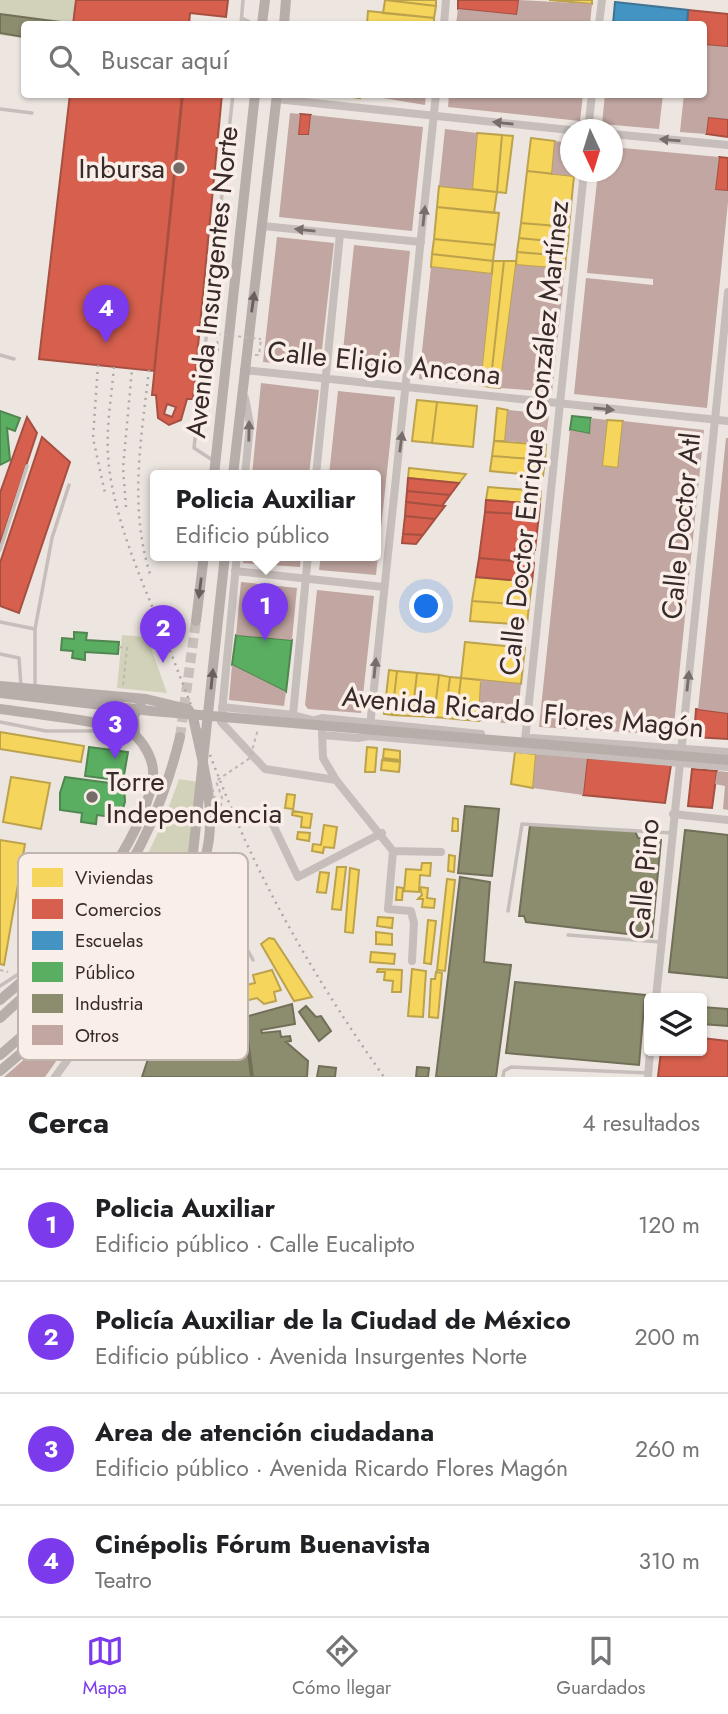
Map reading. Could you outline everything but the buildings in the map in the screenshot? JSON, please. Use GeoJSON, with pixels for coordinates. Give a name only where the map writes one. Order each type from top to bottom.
{"type":"FeatureCollection","features":[{"type":"Feature","properties":{"kind":"main road"},"geometry":{"type":"LineString","coordinates":[[262,21],[265,0]]}},
{"type":"Feature","properties":{"kind":"main road"},"geometry":{"type":"LineString","coordinates":[[284,21],[286,0]]}},
{"type":"Feature","properties":{"kind":"main road","name":"Avenida Insurgentes Norte"},"geometry":{"type":"LineString","coordinates":[[214,470],[255,98]]}},
{"type":"Feature","properties":{"kind":"main road","name":"Avenida Insurgentes Norte"},"geometry":{"type":"LineString","coordinates":[[233,470],[277,98]]}},
{"type":"Feature","properties":{"kind":"main road"},"geometry":{"type":"LineString","coordinates":[[197,621],[203,561]]}},
{"type":"Feature","properties":{"kind":"main road"},"geometry":{"type":"LineString","coordinates":[[193,853],[224,561]]}},
{"type":"Feature","properties":{"kind":"main road"},"geometry":{"type":"LineString","coordinates":[[0,685],[146,699],[188,709],[193,718],[209,809],[209,838],[205,853]]}},
{"type":"Feature","properties":{"kind":"main road","name":"Avenida Ricardo Flores Magón"},"geometry":{"type":"LineString","coordinates":[[0,694],[152,711],[728,760]]}},
{"type":"Feature","properties":{"kind":"main road"},"geometry":{"type":"LineString","coordinates":[[98,725],[108,718],[110,710],[110,702],[102,695]]}},
{"type":"Feature","properties":{"kind":"main road"},"geometry":{"type":"LineString","coordinates":[[131,734],[137,707],[146,699]]}},
{"type":"Feature","properties":{"kind":"main road"},"geometry":{"type":"LineString","coordinates":[[0,709],[98,725],[131,734],[147,751],[154,771],[146,802],[123,853]]}},
{"type":"Feature","properties":{"kind":"main road"},"geometry":{"type":"LineString","coordinates":[[134,853],[151,821],[171,772],[180,737]]}},
{"type":"Feature","properties":{"kind":"main road"},"geometry":{"type":"LineString","coordinates":[[0,1000],[18,984]]}},
{"type":"Feature","properties":{"kind":"main road"},"geometry":{"type":"LineString","coordinates":[[0,1018],[18,1002]]}},
{"type":"Feature","properties":{"kind":"main road"},"geometry":{"type":"LineString","coordinates":[[0,1055],[18,1040]]}},
{"type":"Feature","properties":{"kind":"main road"},"geometry":{"type":"LineString","coordinates":[[0,1071],[18,1056]]}},
{"type":"Feature","properties":{"kind":"street"},"geometry":{"type":"LineString","coordinates":[[444,21],[446,0]]}},
{"type":"Feature","properties":{"kind":"street"},"geometry":{"type":"LineString","coordinates":[[599,21],[602,0]]}},
{"type":"Feature","properties":{"kind":"street"},"geometry":{"type":"LineString","coordinates":[[285,98],[560,129]]}},
{"type":"Feature","properties":{"kind":"street"},"geometry":{"type":"LineString","coordinates":[[369,736],[436,98]]}},
{"type":"Feature","properties":{"kind":"street"},"geometry":{"type":"LineString","coordinates":[[589,119],[592,98]]}},
{"type":"Feature","properties":{"kind":"street"},"geometry":{"type":"LineString","coordinates":[[623,135],[728,145]]}},
{"type":"Feature","properties":{"kind":"street","name":"Calle Doctor Enrique González Martínez"},"geometry":{"type":"LineString","coordinates":[[524,750],[583,182]]}},
{"type":"Feature","properties":{"kind":"street"},"geometry":{"type":"LineString","coordinates":[[263,226],[421,242]]}},
{"type":"Feature","properties":{"kind":"street"},"geometry":{"type":"LineString","coordinates":[[316,470],[340,234]]}},
{"type":"Feature","properties":{"kind":"street","name":"Calle Doctor Atl"},"geometry":{"type":"LineString","coordinates":[[680,764],[728,292]]}},
{"type":"Feature","properties":{"kind":"street","name":"Calle Eligio Ancona"},"geometry":{"type":"LineString","coordinates":[[244,370],[325,381],[728,422]]}},
{"type":"Feature","properties":{"kind":"street","name":"Avenida Insurgentes Norte"},"geometry":{"type":"LineString","coordinates":[[242,387],[250,424],[245,470]]}},
{"type":"Feature","properties":{"kind":"street"},"geometry":{"type":"LineString","coordinates":[[236,561],[220,722],[265,769],[336,780]]}},
{"type":"Feature","properties":{"kind":"street"},"geometry":{"type":"LineString","coordinates":[[293,715],[307,561]]}},
{"type":"Feature","properties":{"kind":"street"},"geometry":{"type":"LineString","coordinates":[[235,571],[384,587]]}},
{"type":"Feature","properties":{"kind":"street","name":"Avenida Ricardo Flores Magón"},"geometry":{"type":"LineString","coordinates":[[222,707],[293,715],[320,721],[728,752]]}},
{"type":"Feature","properties":{"kind":"street"},"geometry":{"type":"LineString","coordinates":[[320,721],[323,758],[336,780],[382,833],[393,851],[388,909],[411,911],[414,923],[412,961]]}},
{"type":"Feature","properties":{"kind":"street","name":"Avenida Ricardo Flores Magón"},"geometry":{"type":"LineString","coordinates":[[320,721],[358,738]]}},
{"type":"Feature","properties":{"kind":"street","name":"Avenida Ricardo Flores Magón"},"geometry":{"type":"LineString","coordinates":[[322,735],[358,738],[369,736],[728,767]]}},
{"type":"Feature","properties":{"kind":"street","name":"Calle Pino"},"geometry":{"type":"LineString","coordinates":[[657,993],[680,764]]}},
{"type":"Feature","properties":{"kind":"street"},"geometry":{"type":"LineString","coordinates":[[265,808],[298,877],[382,833]]}},
{"type":"Feature","properties":{"kind":"street"},"geometry":{"type":"LineString","coordinates":[[673,814],[728,820]]}},
{"type":"Feature","properties":{"kind":"street"},"geometry":{"type":"LineString","coordinates":[[393,851],[441,852]]}},
{"type":"Feature","properties":{"kind":"street"},"geometry":{"type":"LineString","coordinates":[[648,1075],[650,1056]]}},
{"type":"Feature","properties":{"kind":"street"},"geometry":{"type":"LineString","coordinates":[[55,1077],[67,1060]]}},
{"type":"Feature","properties":{"kind":"lane"},"geometry":{"type":"LineString","coordinates":[[242,21],[243,0]]}},
{"type":"Feature","properties":{"kind":"lane"},"geometry":{"type":"LineString","coordinates":[[242,18],[248,21]]}},
{"type":"Feature","properties":{"kind":"lane"},"geometry":{"type":"LineString","coordinates":[[215,462],[194,448],[233,98]]}},
{"type":"Feature","properties":{"kind":"lane"},"geometry":{"type":"LineString","coordinates":[[0,109],[32,113]]}},
{"type":"Feature","properties":{"kind":"lane"},"geometry":{"type":"LineString","coordinates":[[0,355],[14,359]]}},
{"type":"Feature","properties":{"kind":"lane"},"geometry":{"type":"LineString","coordinates":[[0,550],[27,466]]}},
{"type":"Feature","properties":{"kind":"lane"},"geometry":{"type":"LineString","coordinates":[[35,690],[35,629],[52,538],[69,485]]}},
{"type":"Feature","properties":{"kind":"lane"},"geometry":{"type":"LineString","coordinates":[[0,622],[35,629]]}},
{"type":"Feature","properties":{"kind":"lane"},"geometry":{"type":"LineString","coordinates":[[0,654],[19,658],[21,688]]}},
{"type":"Feature","properties":{"kind":"lane"},"geometry":{"type":"LineString","coordinates":[[0,722],[46,731],[131,734]]}},
{"type":"Feature","properties":{"kind":"lane"},"geometry":{"type":"LineString","coordinates":[[508,911],[522,824],[673,834]]}},
{"type":"Feature","properties":{"kind":"lane"},"geometry":{"type":"LineString","coordinates":[[568,934],[662,942]]}},
{"type":"Feature","properties":{"kind":"lane"},"geometry":{"type":"LineString","coordinates":[[248,951],[253,960]]}},
{"type":"Feature","properties":{"kind":"lane"},"geometry":{"type":"LineString","coordinates":[[0,986],[18,975]]}},
{"type":"Feature","properties":{"kind":"lane"},"geometry":{"type":"LineString","coordinates":[[503,1077],[504,1071],[510,1067],[648,1075]]}},
{"type":"Feature","properties":{"kind":"path"},"geometry":{"type":"LineString","coordinates":[[215,351],[217,334],[261,339],[259,355]]}},
{"type":"Feature","properties":{"kind":"path"},"geometry":{"type":"LineString","coordinates":[[118,647],[127,648],[124,676]]}},
{"type":"Feature","properties":{"kind":"path"},"geometry":{"type":"LineString","coordinates":[[211,782],[219,818],[222,798],[216,782],[250,758],[259,724]]}},
{"type":"Feature","properties":{"kind":"green space"},"geometry":{"type":"Polygon","coordinates":[[[0,0],[78,0],[72,21],[21,21],[21,38],[0,35],[0,0]]]}},
{"type":"Feature","properties":{"kind":"green space"},"geometry":{"type":"Polygon","coordinates":[[[122,635],[147,637],[167,693],[117,688],[122,635]]]}},
{"type":"Feature","properties":{"kind":"green space"},"geometry":{"type":"Polygon","coordinates":[[[179,779],[198,782],[200,824],[196,853],[148,853],[179,779]]]}},
{"type":"Feature","properties":{"kind":"tunnel"},"geometry":{"type":"LineString","coordinates":[[180,737],[196,621]]}},
{"type":"Feature","properties":{"kind":"railway"},"geometry":{"type":"LineString","coordinates":[[98,365],[93,438],[105,493]]}},
{"type":"Feature","properties":{"kind":"railway"},"geometry":{"type":"LineString","coordinates":[[114,367],[108,430],[109,467],[119,514],[133,559],[225,792],[275,902],[345,1020],[384,1077]]}},
{"type":"Feature","properties":{"kind":"railway"},"geometry":{"type":"LineString","coordinates":[[126,507],[123,468],[132,369]]}},
{"type":"Feature","properties":{"kind":"railway"},"geometry":{"type":"LineString","coordinates":[[149,370],[140,447],[138,498],[150,574]]}},
{"type":"Feature","properties":{"kind":"place","name":"Inbursa"},"geometry":{"type":"Point","coordinates":[179,168]}},
{"type":"Feature","properties":{"kind":"place","name":"Cinépolis Fórum Buenavista"},"geometry":{"type":"Point","coordinates":[106,343]}},
{"type":"Feature","properties":{"kind":"place","name":"Policia Auxiliar"},"geometry":{"type":"Point","coordinates":[265,641]}},
{"type":"Feature","properties":{"kind":"place","name":"Policía Auxiliar de la Ciudad de México"},"geometry":{"type":"Point","coordinates":[163,663]}},
{"type":"Feature","properties":{"kind":"place","name":"Area de atención ciudadana"},"geometry":{"type":"Point","coordinates":[115,759]}},
{"type":"Feature","properties":{"kind":"place","name":"Torre Independencia"},"geometry":{"type":"Point","coordinates":[92,797]}}]}
